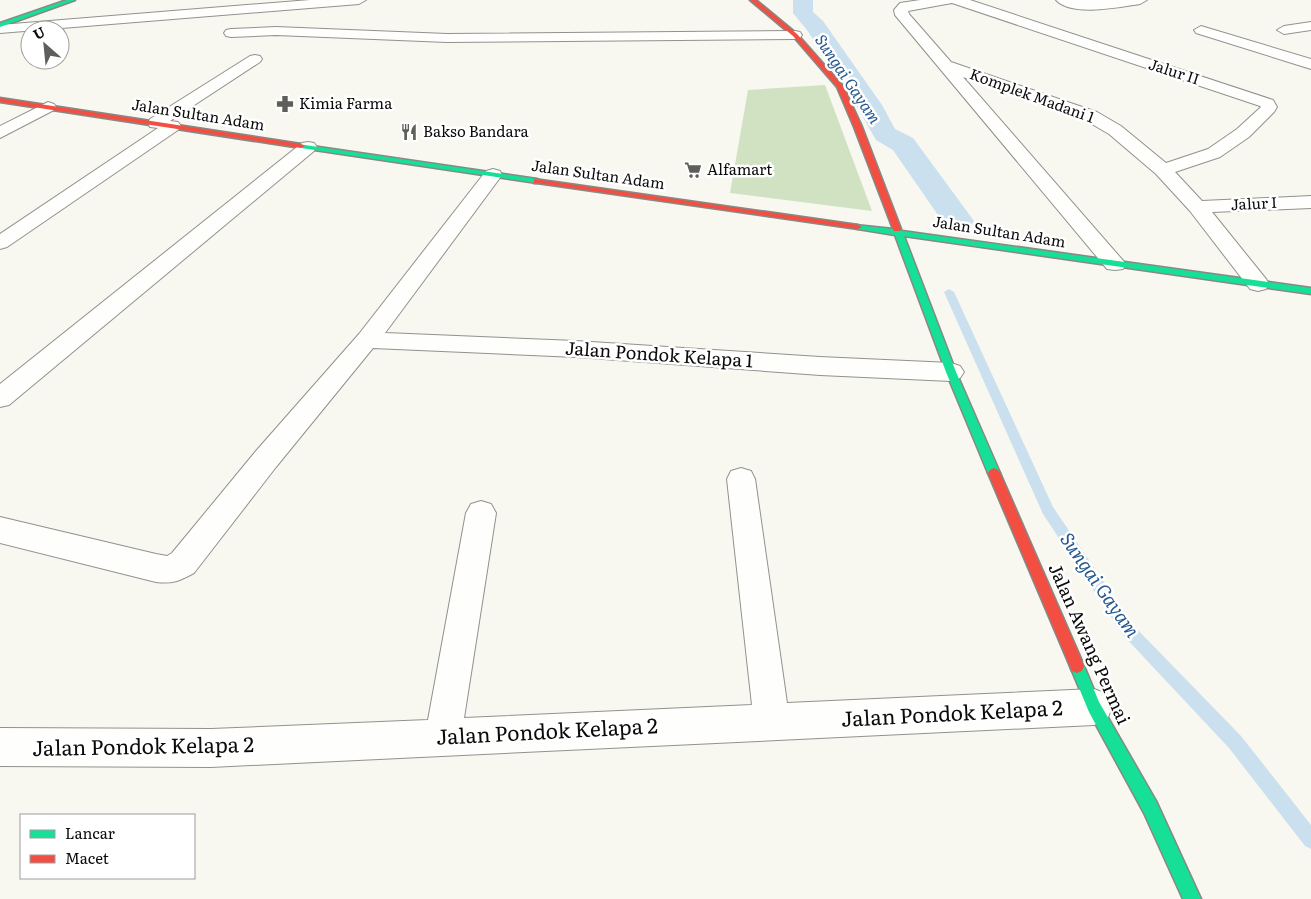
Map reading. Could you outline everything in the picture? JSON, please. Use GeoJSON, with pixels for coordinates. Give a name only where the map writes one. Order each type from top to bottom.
{"type":"FeatureCollection","features":[{"type":"Feature","properties":{"kind":"main road"},"geometry":{"type":"LineString","coordinates":[[0,25],[72,0]]}},
{"type":"Feature","properties":{"kind":"main road","name":"Jalan Awang Permai"},"geometry":{"type":"LineString","coordinates":[[753,0],[794,35],[840,86],[858,127],[951,372],[1094,707],[1150,807],[1192,899]]}},
{"type":"Feature","properties":{"kind":"main road","name":"Jalan Sultan Adam"},"geometry":{"type":"LineString","coordinates":[[0,100],[493,176],[898,231],[1311,291]]}},
{"type":"Feature","properties":{"kind":"street"},"geometry":{"type":"LineString","coordinates":[[0,29],[359,0]]}},
{"type":"Feature","properties":{"kind":"street"},"geometry":{"type":"LineString","coordinates":[[948,0],[905,6],[901,10],[902,15],[1115,264]]}},
{"type":"Feature","properties":{"kind":"street","name":"Jalur II"},"geometry":{"type":"LineString","coordinates":[[957,0],[1267,103],[1269,107],[1266,112],[1243,133],[1214,153],[1163,170]]}},
{"type":"Feature","properties":{"kind":"street"},"geometry":{"type":"LineString","coordinates":[[1063,0],[1097,7],[1140,0]]}},
{"type":"Feature","properties":{"kind":"street"},"geometry":{"type":"LineString","coordinates":[[1284,30],[1311,26]]}},
{"type":"Feature","properties":{"kind":"street"},"geometry":{"type":"LineString","coordinates":[[1201,30],[1311,64]]}},
{"type":"Feature","properties":{"kind":"street"},"geometry":{"type":"LineString","coordinates":[[231,33],[276,31],[447,38],[794,35]]}},
{"type":"Feature","properties":{"kind":"street"},"geometry":{"type":"LineString","coordinates":[[0,243],[255,59]]}},
{"type":"Feature","properties":{"kind":"street","name":"Komplek Madani 1"},"geometry":{"type":"LineString","coordinates":[[947,66],[1091,116],[1115,130],[1163,170],[1197,207],[1258,284]]}},
{"type":"Feature","properties":{"kind":"street"},"geometry":{"type":"LineString","coordinates":[[0,133],[48,107]]}},
{"type":"Feature","properties":{"kind":"street"},"geometry":{"type":"LineString","coordinates":[[0,398],[308,147]]}},
{"type":"Feature","properties":{"kind":"street"},"geometry":{"type":"LineString","coordinates":[[0,530],[156,568],[170,570],[184,563],[266,459],[367,340],[493,176]]}},
{"type":"Feature","properties":{"kind":"street","name":"Jalur I"},"geometry":{"type":"LineString","coordinates":[[1197,207],[1311,202]]}},
{"type":"Feature","properties":{"kind":"street","name":"Jalan Pondok Kelapa 1"},"geometry":{"type":"LineString","coordinates":[[367,340],[576,349],[820,366],[951,372]]}},
{"type":"Feature","properties":{"kind":"street"},"geometry":{"type":"LineString","coordinates":[[741,479],[772,722]]}},
{"type":"Feature","properties":{"kind":"street"},"geometry":{"type":"LineString","coordinates":[[443,736],[481,513]]}},
{"type":"Feature","properties":{"kind":"street","name":"Jalan Pondok Kelapa 2"},"geometry":{"type":"LineString","coordinates":[[0,748],[211,748],[1094,707]]}},
{"type":"Feature","properties":{"kind":"green space"},"geometry":{"type":"Polygon","coordinates":[[[825,85],[872,211],[730,193],[748,90],[825,85]]]}},
{"type":"Feature","properties":{"kind":"waterway","name":"Sungai Gayam"},"geometry":{"type":"LineString","coordinates":[[803,0],[803,13],[815,26],[869,105],[885,134],[903,144],[958,221]]}},
{"type":"Feature","properties":{"kind":"waterway","name":"Sungai Gayam"},"geometry":{"type":"LineString","coordinates":[[949,292],[1048,510],[1128,630],[1235,742],[1311,840]]}},
{"type":"Feature","properties":{"kind":"traffic: fast"},"geometry":{"type":"LineString","coordinates":[[0,25],[72,0]]}},
{"type":"Feature","properties":{"kind":"traffic: fast"},"geometry":{"type":"LineString","coordinates":[[301,146],[537,181]]}},
{"type":"Feature","properties":{"kind":"traffic: fast"},"geometry":{"type":"LineString","coordinates":[[858,227],[1311,291]]}},
{"type":"Feature","properties":{"kind":"traffic: fast"},"geometry":{"type":"LineString","coordinates":[[897,229],[951,372],[994,473]]}},
{"type":"Feature","properties":{"kind":"traffic: fast"},"geometry":{"type":"LineString","coordinates":[[1077,666],[1094,707],[1150,807],[1192,899]]}},
{"type":"Feature","properties":{"kind":"traffic: jam"},"geometry":{"type":"LineString","coordinates":[[753,0],[795,35],[840,86],[858,127],[897,229]]}},
{"type":"Feature","properties":{"kind":"traffic: jam"},"geometry":{"type":"LineString","coordinates":[[0,100],[301,146]]}},
{"type":"Feature","properties":{"kind":"traffic: jam"},"geometry":{"type":"LineString","coordinates":[[537,181],[858,227]]}},
{"type":"Feature","properties":{"kind":"traffic: jam"},"geometry":{"type":"LineString","coordinates":[[994,473],[1077,666]]}},
{"type":"Feature","properties":{"kind":"place","name":"Kimia Farma"},"geometry":{"type":"Point","coordinates":[285,104]}},
{"type":"Feature","properties":{"kind":"place","name":"Bakso Bandara"},"geometry":{"type":"Point","coordinates":[409,132]}},
{"type":"Feature","properties":{"kind":"place","name":"Alfamart"},"geometry":{"type":"Point","coordinates":[693,170]}}]}
